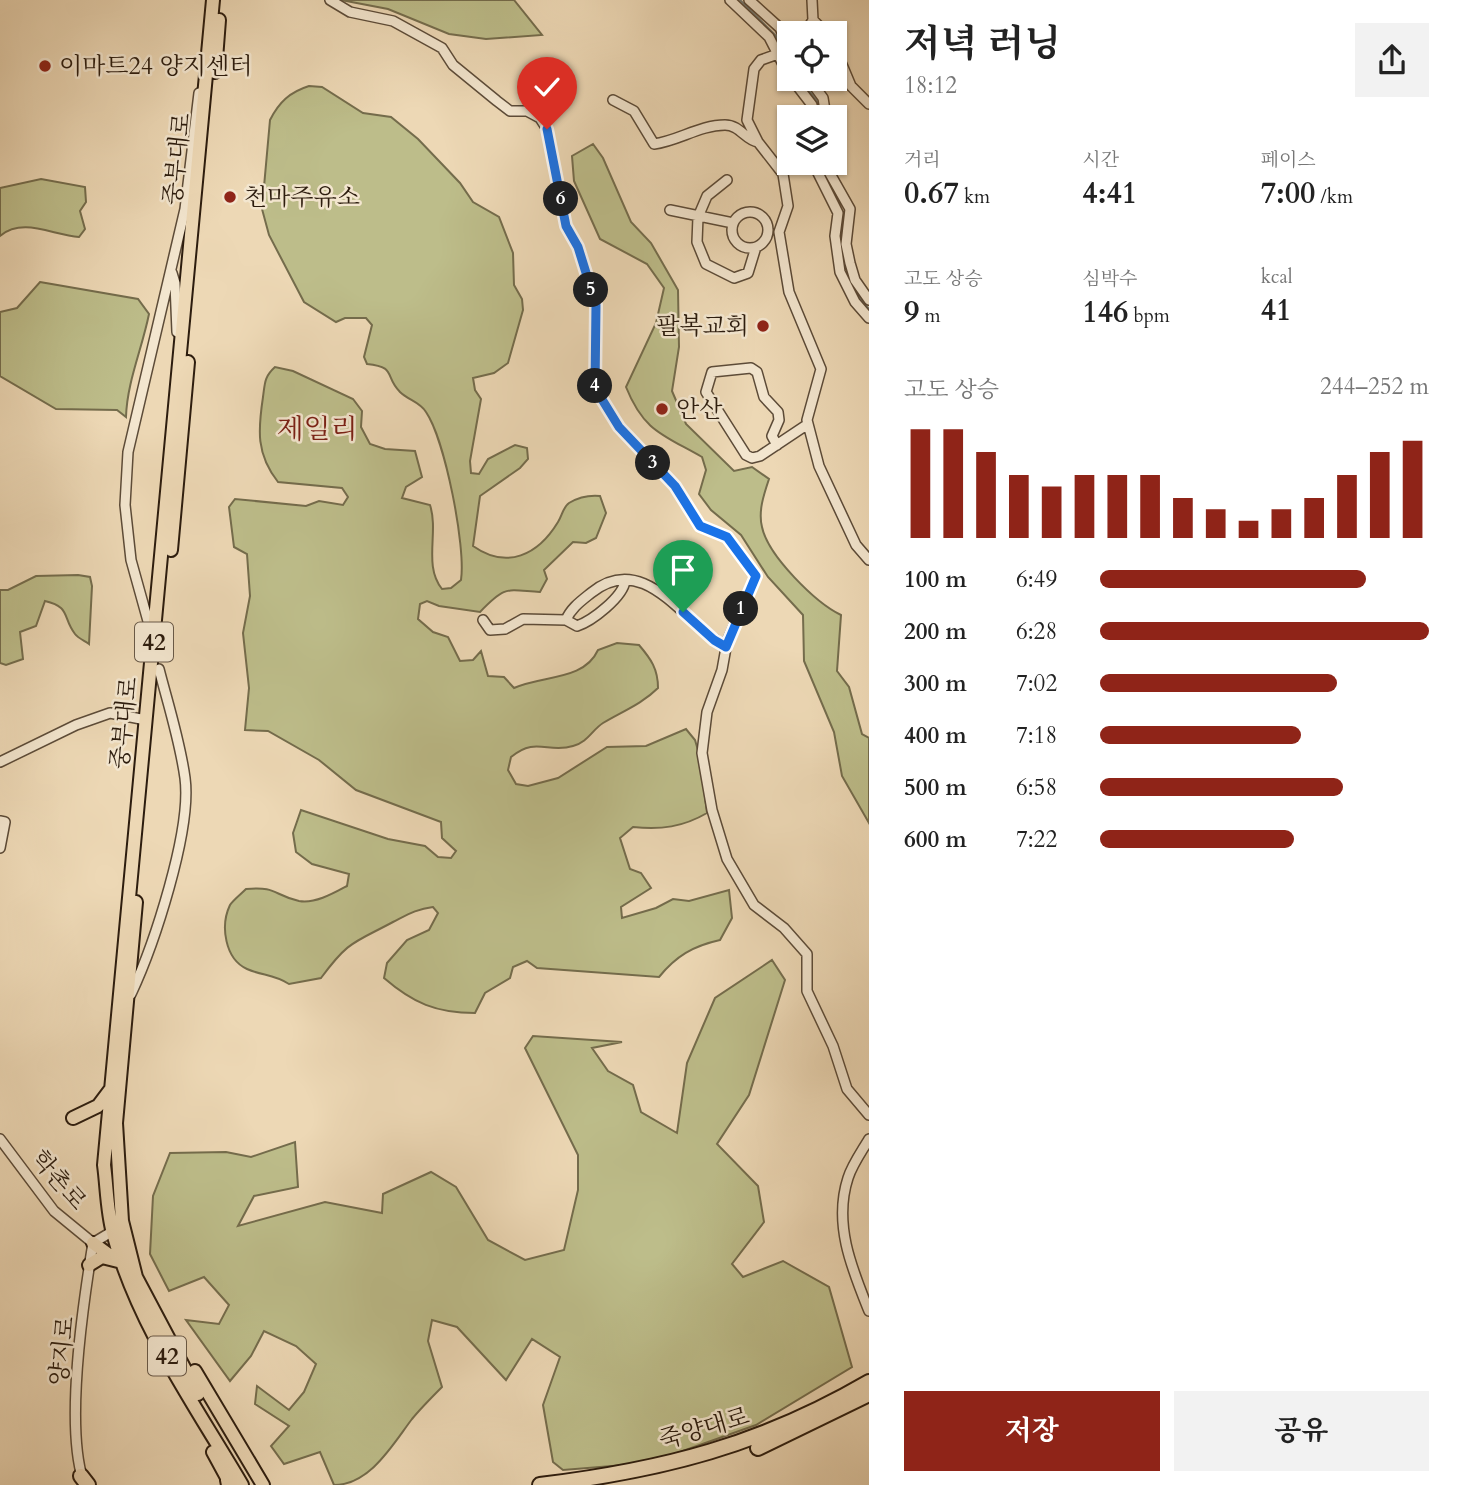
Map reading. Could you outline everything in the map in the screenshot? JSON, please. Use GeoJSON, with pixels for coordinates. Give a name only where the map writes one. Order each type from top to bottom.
{"type":"FeatureCollection","features":[{"type":"Feature","properties":{"kind":"highway","name":"죽양대로"},"geometry":{"type":"LineString","coordinates":[[540,1485],[597,1478],[726,1449],[756,1438],[869,1382]]}},
{"type":"Feature","properties":{"kind":"highway","name":"죽양대로"},"geometry":{"type":"LineString","coordinates":[[611,1485],[758,1447],[869,1394]]}},
{"type":"Feature","properties":{"kind":"main road","name":"중부대로"},"geometry":{"type":"LineString","coordinates":[[132,1279],[119,1260],[104,1165],[213,0]]}},
{"type":"Feature","properties":{"kind":"main road","name":"중부대로"},"geometry":{"type":"LineString","coordinates":[[132,1279],[117,1178],[116,1123],[180,470],[221,0]]}},
{"type":"Feature","properties":{"kind":"main road"},"geometry":{"type":"LineString","coordinates":[[71,1113],[93,1110],[110,1090]]}},
{"type":"Feature","properties":{"kind":"main road"},"geometry":{"type":"LineString","coordinates":[[93,1242],[119,1260]]}},
{"type":"Feature","properties":{"kind":"main road"},"geometry":{"type":"LineString","coordinates":[[89,1265],[102,1257],[119,1260]]}},
{"type":"Feature","properties":{"kind":"main road"},"geometry":{"type":"LineString","coordinates":[[132,1279],[131,1303],[138,1319],[232,1484]]}},
{"type":"Feature","properties":{"kind":"main road"},"geometry":{"type":"LineString","coordinates":[[132,1279],[263,1485]]}},
{"type":"Feature","properties":{"kind":"main road","name":"42"},"geometry":{"type":"LineString","coordinates":[[132,1279],[212,1427],[251,1485]]}},
{"type":"Feature","properties":{"kind":"main road","name":"42"},"geometry":{"type":"LineString","coordinates":[[212,1427],[232,1484]]}},
{"type":"Feature","properties":{"kind":"street"},"geometry":{"type":"LineString","coordinates":[[330,0],[350,12],[393,21],[442,48],[453,65],[497,102],[510,111],[527,111],[540,118],[547,129],[566,226],[578,247],[596,305],[595,388],[619,427],[675,486],[700,526],[727,537],[756,576],[726,647],[707,712],[702,753],[712,810],[727,859],[754,905],[784,928],[807,954],[807,991],[833,1046],[847,1089],[869,1115]]}},
{"type":"Feature","properties":{"kind":"street"},"geometry":{"type":"LineString","coordinates":[[730,0],[777,45]]}},
{"type":"Feature","properties":{"kind":"street"},"geometry":{"type":"LineString","coordinates":[[749,0],[777,25]]}},
{"type":"Feature","properties":{"kind":"street"},"geometry":{"type":"LineString","coordinates":[[812,0],[813,20]]}},
{"type":"Feature","properties":{"kind":"street"},"geometry":{"type":"LineString","coordinates":[[154,640],[131,560],[125,505],[134,416],[185,209],[200,83],[207,55]]}},
{"type":"Feature","properties":{"kind":"street"},"geometry":{"type":"LineString","coordinates":[[777,55],[761,61],[754,69],[747,120],[758,142],[783,173],[788,206],[779,237],[789,292],[821,369],[812,394],[808,424],[819,466],[856,545],[869,560]]}},
{"type":"Feature","properties":{"kind":"street"},"geometry":{"type":"LineString","coordinates":[[847,76],[851,86],[869,104]]}},
{"type":"Feature","properties":{"kind":"street"},"geometry":{"type":"LineString","coordinates":[[801,91],[812,105]]}},
{"type":"Feature","properties":{"kind":"street"},"geometry":{"type":"LineString","coordinates":[[613,100],[634,110],[654,144],[672,142],[702,129],[725,125],[739,128],[751,141],[758,142]]}},
{"type":"Feature","properties":{"kind":"street"},"geometry":{"type":"LineString","coordinates":[[819,175],[838,213],[835,236],[840,272],[855,302],[869,318]]}},
{"type":"Feature","properties":{"kind":"street"},"geometry":{"type":"LineString","coordinates":[[831,175],[850,209],[846,244],[855,280],[869,300]]}},
{"type":"Feature","properties":{"kind":"street"},"geometry":{"type":"LineString","coordinates":[[727,180],[707,195],[698,216],[700,253],[706,264],[734,278],[747,273],[757,247],[768,234],[767,222],[752,211],[740,214],[733,223],[735,241],[745,248],[757,247]]}},
{"type":"Feature","properties":{"kind":"street"},"geometry":{"type":"LineString","coordinates":[[670,210],[733,223]]}},
{"type":"Feature","properties":{"kind":"street"},"geometry":{"type":"LineString","coordinates":[[768,234],[779,237]]}},
{"type":"Feature","properties":{"kind":"street"},"geometry":{"type":"LineString","coordinates":[[171,271],[175,283],[176,354],[179,371]]}},
{"type":"Feature","properties":{"kind":"street"},"geometry":{"type":"LineString","coordinates":[[777,445],[772,436],[779,421],[778,412],[764,397],[757,372],[751,368],[712,372],[706,392],[746,454],[752,458],[760,456],[777,445],[808,424]]}},
{"type":"Feature","properties":{"kind":"street"},"geometry":{"type":"LineString","coordinates":[[566,620],[577,604],[601,585],[614,580],[640,583],[671,598],[700,629],[726,647]]}},
{"type":"Feature","properties":{"kind":"street"},"geometry":{"type":"LineString","coordinates":[[483,620],[490,630],[498,631],[523,619],[566,620],[577,626],[590,619],[616,597],[625,582]]}},
{"type":"Feature","properties":{"kind":"street"},"geometry":{"type":"LineString","coordinates":[[127,1002],[167,889],[185,817],[185,779],[159,669]]}},
{"type":"Feature","properties":{"kind":"street"},"geometry":{"type":"LineString","coordinates":[[0,762],[76,724],[110,713],[146,720]]}},
{"type":"Feature","properties":{"kind":"street"},"geometry":{"type":"LineString","coordinates":[[0,821],[5,822],[0,848]]}},
{"type":"Feature","properties":{"kind":"street","name":"학촌로"},"geometry":{"type":"LineString","coordinates":[[0,1139],[54,1211],[93,1242]]}},
{"type":"Feature","properties":{"kind":"street"},"geometry":{"type":"LineString","coordinates":[[869,1139],[848,1177],[842,1210],[852,1271],[869,1311]]}},
{"type":"Feature","properties":{"kind":"street"},"geometry":{"type":"LineString","coordinates":[[93,1242],[113,1231]]}},
{"type":"Feature","properties":{"kind":"street","name":"양지로"},"geometry":{"type":"LineString","coordinates":[[85,1482],[75,1446],[76,1398],[93,1242]]}},
{"type":"Feature","properties":{"kind":"green space"},"geometry":{"type":"Polygon","coordinates":[[[341,0],[514,0],[542,35],[486,39],[449,34],[388,9],[341,0]]]}},
{"type":"Feature","properties":{"kind":"green space"},"geometry":{"type":"Polygon","coordinates":[[[309,86],[322,87],[363,113],[391,117],[418,139],[460,183],[473,202],[499,217],[513,253],[514,285],[522,299],[523,310],[508,363],[494,373],[473,378],[475,390],[481,399],[470,461],[471,473],[479,474],[488,459],[515,445],[527,448],[528,459],[520,468],[480,496],[473,546],[498,557],[521,555],[541,543],[558,522],[567,505],[584,497],[600,496],[606,513],[596,538],[586,543],[573,542],[544,570],[547,579],[540,592],[520,590],[501,593],[480,612],[439,606],[427,601],[420,604],[418,619],[433,632],[448,637],[460,661],[473,660],[481,651],[488,676],[504,677],[514,688],[573,672],[592,660],[598,650],[617,643],[639,645],[650,660],[657,675],[658,688],[652,694],[603,723],[578,744],[564,748],[535,746],[520,751],[511,757],[508,770],[516,784],[528,786],[558,778],[607,747],[646,746],[686,729],[695,740],[700,757],[707,813],[689,822],[672,826],[633,827],[620,838],[630,869],[641,873],[651,888],[621,907],[622,918],[656,908],[673,899],[689,901],[729,890],[732,918],[720,940],[701,945],[686,953],[659,977],[537,968],[527,961],[513,967],[510,978],[485,993],[475,1013],[437,1009],[415,1000],[384,978],[387,963],[407,940],[429,930],[438,913],[433,907],[412,913],[353,944],[321,978],[289,984],[247,969],[229,950],[225,932],[227,913],[231,903],[246,889],[270,890],[305,902],[347,886],[349,874],[312,864],[296,852],[293,833],[301,810],[388,839],[425,846],[438,857],[451,858],[456,851],[442,838],[441,822],[356,790],[319,760],[268,731],[245,730],[249,688],[243,633],[250,596],[247,554],[234,547],[229,507],[235,499],[306,506],[319,501],[343,505],[348,497],[342,488],[278,482],[271,472],[262,452],[260,420],[266,380],[275,367],[293,371],[353,399],[362,411],[361,427],[370,444],[385,449],[415,451],[422,477],[406,487],[402,498],[430,505],[433,570],[442,589],[451,588],[461,580],[457,520],[447,469],[426,412],[400,392],[383,367],[367,364],[364,357],[372,325],[366,318],[345,318],[336,322],[304,302],[269,235],[262,209],[270,120],[286,99],[309,86]]]}},
{"type":"Feature","properties":{"kind":"green space"},"geometry":{"type":"Polygon","coordinates":[[[593,144],[603,158],[631,222],[651,243],[678,290],[679,347],[672,391],[686,424],[734,471],[752,467],[769,479],[761,515],[766,539],[794,577],[819,600],[841,615],[837,671],[849,687],[862,734],[869,738],[869,823],[842,776],[834,732],[804,661],[803,615],[768,577],[741,535],[711,510],[699,494],[706,470],[702,457],[656,431],[640,414],[626,387],[656,323],[664,288],[647,264],[600,239],[574,181],[572,156],[593,144]]]}},
{"type":"Feature","properties":{"kind":"green space"},"geometry":{"type":"Polygon","coordinates":[[[41,179],[85,187],[86,202],[80,211],[85,229],[79,237],[28,227],[18,228],[0,236],[0,188],[41,179]]]}},
{"type":"Feature","properties":{"kind":"green space"},"geometry":{"type":"Polygon","coordinates":[[[40,282],[138,299],[149,314],[132,378],[126,417],[117,410],[56,409],[0,376],[0,312],[17,308],[40,282]]]}},
{"type":"Feature","properties":{"kind":"green space"},"geometry":{"type":"Polygon","coordinates":[[[36,576],[90,577],[92,586],[89,644],[75,634],[59,606],[45,601],[36,626],[20,632],[23,659],[6,665],[0,663],[0,590],[8,590],[36,576]]]}},
{"type":"Feature","properties":{"kind":"green space"},"geometry":{"type":"Polygon","coordinates":[[[772,960],[785,980],[749,1095],[717,1144],[758,1186],[764,1222],[732,1264],[743,1277],[783,1261],[829,1287],[852,1367],[756,1425],[649,1463],[563,1470],[553,1462],[543,1405],[560,1357],[532,1339],[506,1380],[457,1327],[432,1320],[428,1341],[442,1387],[369,1471],[347,1483],[334,1485],[320,1452],[284,1464],[271,1446],[289,1426],[255,1404],[257,1386],[289,1410],[304,1392],[316,1364],[296,1346],[264,1331],[251,1356],[230,1381],[186,1320],[219,1324],[229,1305],[204,1277],[169,1291],[150,1254],[153,1196],[170,1153],[226,1152],[251,1157],[295,1142],[298,1187],[254,1196],[238,1226],[325,1202],[382,1213],[383,1194],[431,1172],[456,1187],[488,1240],[525,1260],[564,1250],[578,1190],[578,1155],[525,1048],[533,1036],[622,1042],[592,1048],[608,1071],[633,1085],[641,1112],[677,1133],[687,1063],[715,998],[772,960]]]}},
{"type":"Feature","properties":{"kind":"waterway"},"geometry":{"type":"LineString","coordinates":[[740,0],[777,38]]}},
{"type":"Feature","properties":{"kind":"waterway"},"geometry":{"type":"LineString","coordinates":[[809,91],[818,105]]}},
{"type":"Feature","properties":{"kind":"waterway"},"geometry":{"type":"LineString","coordinates":[[844,254],[852,284],[869,309]]}},
{"type":"Feature","properties":{"kind":"place","name":"이마트24 양지센터"},"geometry":{"type":"Point","coordinates":[45,66]}},
{"type":"Feature","properties":{"kind":"place","name":"천마주유소"},"geometry":{"type":"Point","coordinates":[230,197]}},
{"type":"Feature","properties":{"kind":"place","name":"팔복교회"},"geometry":{"type":"Point","coordinates":[763,326]}},
{"type":"Feature","properties":{"kind":"place","name":"안산"},"geometry":{"type":"Point","coordinates":[662,409]}},
{"type":"Feature","properties":{"kind":"district","name":"제일리"},"geometry":{"type":"Point","coordinates":[317,428]}},
{"type":"Feature","properties":{"kind":"route"},"geometry":{"type":"LineString","coordinates":[[547,129],[566,226],[578,247],[596,305],[595,388],[619,427],[675,486],[700,526],[727,537],[756,576],[726,647],[700,629],[683,612]]}}]}
